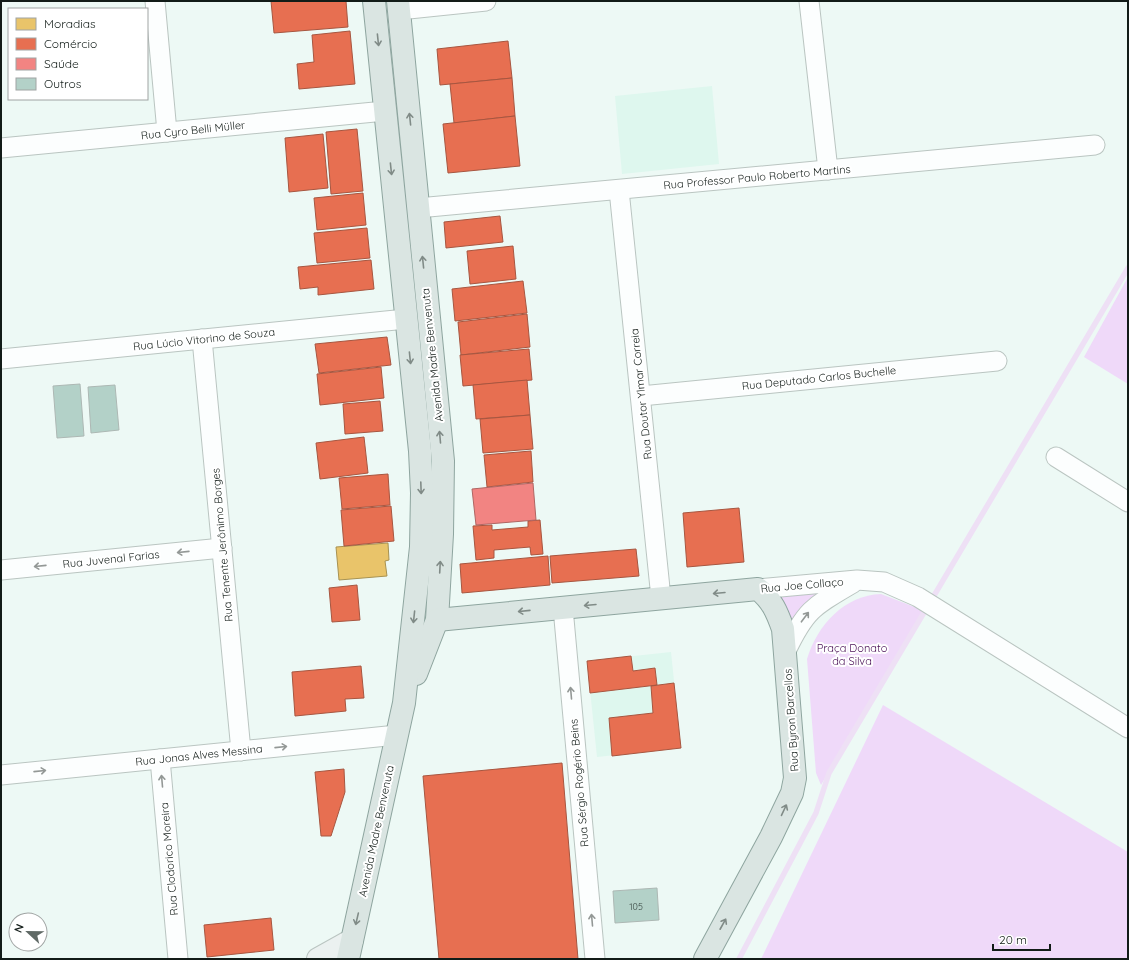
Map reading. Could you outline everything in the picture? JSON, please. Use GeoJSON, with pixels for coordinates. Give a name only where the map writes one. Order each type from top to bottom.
{"type":"FeatureCollection","features":[{"type":"Feature","properties":{"kind":"main road","name":"Avenida Madre Benvenuta"},"geometry":{"type":"LineString","coordinates":[[350,949],[404,703],[421,547],[422,493],[420,451],[374,1]]}},
{"type":"Feature","properties":{"kind":"main road","name":"Avenida Madre Benvenuta"},"geometry":{"type":"LineString","coordinates":[[399,5],[443,461],[442,534],[437,620],[404,703]]}},
{"type":"Feature","properties":{"kind":"main road","name":"Rua Joe Collaço"},"geometry":{"type":"LineString","coordinates":[[437,620],[758,589]]}},
{"type":"Feature","properties":{"kind":"main road","name":"Rua Byron Barcellos"},"geometry":{"type":"LineString","coordinates":[[705,959],[771,837],[792,793],[795,778],[786,651],[783,629],[775,608],[768,596],[758,589]]}},
{"type":"Feature","properties":{"kind":"street"},"geometry":{"type":"LineString","coordinates":[[155,1],[167,132]]}},
{"type":"Feature","properties":{"kind":"street"},"geometry":{"type":"LineString","coordinates":[[399,5],[486,1]]}},
{"type":"Feature","properties":{"kind":"street"},"geometry":{"type":"LineString","coordinates":[[809,1],[828,170]]}},
{"type":"Feature","properties":{"kind":"street","name":"Rua Cyro Belli Müller"},"geometry":{"type":"LineString","coordinates":[[1,148],[385,111]]}},
{"type":"Feature","properties":{"kind":"street","name":"Rua Professor Paulo Roberto Martins"},"geometry":{"type":"LineString","coordinates":[[418,208],[1095,145]]}},
{"type":"Feature","properties":{"kind":"street","name":"Rua Doutor Ylmar Correia"},"geometry":{"type":"LineString","coordinates":[[619,190],[661,598]]}},
{"type":"Feature","properties":{"kind":"street","name":"Rua Lúcio Vitorino de Souza"},"geometry":{"type":"LineString","coordinates":[[1,356],[202,339],[406,319]]}},
{"type":"Feature","properties":{"kind":"street","name":"Rua Tenente Jerônimo Borges"},"geometry":{"type":"LineString","coordinates":[[202,339],[241,751]]}},
{"type":"Feature","properties":{"kind":"street","name":"Rua Deputado Carlos Buchelle"},"geometry":{"type":"LineString","coordinates":[[641,396],[997,361]]}},
{"type":"Feature","properties":{"kind":"street"},"geometry":{"type":"LineString","coordinates":[[1056,457],[1128,502]]}},
{"type":"Feature","properties":{"kind":"street","name":"Rua Juvenal Farias"},"geometry":{"type":"LineString","coordinates":[[1,570],[222,548]]}},
{"type":"Feature","properties":{"kind":"street"},"geometry":{"type":"LineString","coordinates":[[786,651],[797,627],[808,612],[816,604],[857,580]]}},
{"type":"Feature","properties":{"kind":"street","name":"Rua Joe Collaço"},"geometry":{"type":"LineString","coordinates":[[758,589],[857,580],[884,582],[918,597],[939,609],[1128,728]]}},
{"type":"Feature","properties":{"kind":"street","name":"Rua Sérgio Rogério Beins"},"geometry":{"type":"LineString","coordinates":[[563,608],[595,959]]}},
{"type":"Feature","properties":{"kind":"street","name":"Rua Jonas Alves Messina"},"geometry":{"type":"LineString","coordinates":[[1,774],[398,735]]}},
{"type":"Feature","properties":{"kind":"street","name":"Rua Clodorico Moreira"},"geometry":{"type":"LineString","coordinates":[[160,759],[178,959]]}},
{"type":"Feature","properties":{"kind":"street"},"geometry":{"type":"LineString","coordinates":[[318,959],[350,949]]}},
{"type":"Feature","properties":{"kind":"shaded area"},"geometry":{"type":"Polygon","coordinates":[[[712,86],[719,164],[622,174],[615,96],[712,86]]]}},
{"type":"Feature","properties":{"kind":"shaded area"},"geometry":{"type":"Polygon","coordinates":[[[671,652],[681,748],[597,757],[587,661],[671,652]]]}},
{"type":"Feature","properties":{"kind":"green space"},"geometry":{"type":"Polygon","coordinates":[[[1128,277],[1128,384],[1084,357],[1128,277]]]}},
{"type":"Feature","properties":{"kind":"green space"},"geometry":{"type":"Polygon","coordinates":[[[825,590],[790,631],[776,594],[825,590]]]}},
{"type":"Feature","properties":{"kind":"green space","name":"Praça Donato da Silva"},"geometry":{"type":"Polygon","coordinates":[[[881,594],[925,611],[821,785],[816,773],[807,659],[818,635],[834,614],[844,606],[856,600],[881,594]]]}},
{"type":"Feature","properties":{"kind":"green space"},"geometry":{"type":"Polygon","coordinates":[[[883,705],[1128,852],[1128,959],[761,959],[883,705]]]}},
{"type":"Feature","properties":{"kind":"building: Moradias"},"geometry":{"type":"Polygon","coordinates":[[[388,543],[389,560],[385,561],[387,576],[339,580],[336,547],[388,543]]]}},
{"type":"Feature","properties":{"kind":"building: Comércio"},"geometry":{"type":"Polygon","coordinates":[[[271,1],[346,1],[348,27],[274,33],[271,1]]]}},
{"type":"Feature","properties":{"kind":"building: Comércio"},"geometry":{"type":"Polygon","coordinates":[[[350,31],[355,84],[299,89],[297,64],[314,62],[312,35],[350,31]]]}},
{"type":"Feature","properties":{"kind":"building: Comércio"},"geometry":{"type":"Polygon","coordinates":[[[508,41],[512,78],[440,85],[437,49],[508,41]]]}},
{"type":"Feature","properties":{"kind":"building: Comércio"},"geometry":{"type":"Polygon","coordinates":[[[512,78],[515,116],[454,123],[450,84],[512,78]]]}},
{"type":"Feature","properties":{"kind":"building: Comércio"},"geometry":{"type":"Polygon","coordinates":[[[515,116],[520,166],[448,173],[443,124],[515,116]]]}},
{"type":"Feature","properties":{"kind":"building: Comércio"},"geometry":{"type":"Polygon","coordinates":[[[357,129],[363,191],[331,194],[326,132],[357,129]]]}},
{"type":"Feature","properties":{"kind":"building: Comércio"},"geometry":{"type":"Polygon","coordinates":[[[323,134],[328,188],[289,192],[285,138],[323,134]]]}},
{"type":"Feature","properties":{"kind":"building: Comércio"},"geometry":{"type":"Polygon","coordinates":[[[363,193],[366,225],[317,230],[314,198],[363,193]]]}},
{"type":"Feature","properties":{"kind":"building: Comércio"},"geometry":{"type":"Polygon","coordinates":[[[500,216],[503,242],[446,248],[444,222],[500,216]]]}},
{"type":"Feature","properties":{"kind":"building: Comércio"},"geometry":{"type":"Polygon","coordinates":[[[367,228],[370,258],[317,263],[314,233],[367,228]]]}},
{"type":"Feature","properties":{"kind":"building: Comércio"},"geometry":{"type":"Polygon","coordinates":[[[513,246],[516,279],[470,284],[467,251],[513,246]]]}},
{"type":"Feature","properties":{"kind":"building: Comércio"},"geometry":{"type":"Polygon","coordinates":[[[371,260],[374,289],[318,295],[318,287],[300,289],[298,267],[371,260]]]}},
{"type":"Feature","properties":{"kind":"building: Comércio"},"geometry":{"type":"Polygon","coordinates":[[[523,281],[527,313],[455,321],[452,289],[523,281]]]}},
{"type":"Feature","properties":{"kind":"building: Comércio"},"geometry":{"type":"Polygon","coordinates":[[[527,314],[530,347],[461,355],[458,322],[527,314]]]}},
{"type":"Feature","properties":{"kind":"building: Comércio"},"geometry":{"type":"Polygon","coordinates":[[[387,337],[391,365],[319,373],[315,344],[387,337]]]}},
{"type":"Feature","properties":{"kind":"building: Comércio"},"geometry":{"type":"Polygon","coordinates":[[[529,349],[532,380],[463,386],[460,355],[529,349]]]}},
{"type":"Feature","properties":{"kind":"building: Comércio"},"geometry":{"type":"Polygon","coordinates":[[[381,367],[384,398],[320,405],[317,374],[381,367]]]}},
{"type":"Feature","properties":{"kind":"building: Comércio"},"geometry":{"type":"Polygon","coordinates":[[[527,380],[530,415],[476,419],[473,385],[527,380]]]}},
{"type":"Feature","properties":{"kind":"building: Comércio"},"geometry":{"type":"Polygon","coordinates":[[[380,401],[383,431],[345,434],[343,404],[380,401]]]}},
{"type":"Feature","properties":{"kind":"building: Comércio"},"geometry":{"type":"Polygon","coordinates":[[[530,415],[533,449],[483,453],[480,419],[530,415]]]}},
{"type":"Feature","properties":{"kind":"building: Comércio"},"geometry":{"type":"Polygon","coordinates":[[[364,437],[368,473],[320,479],[316,443],[364,437]]]}},
{"type":"Feature","properties":{"kind":"building: Comércio"},"geometry":{"type":"Polygon","coordinates":[[[531,451],[533,482],[487,487],[484,455],[531,451]]]}},
{"type":"Feature","properties":{"kind":"building: Comércio"},"geometry":{"type":"Polygon","coordinates":[[[388,474],[390,505],[342,509],[339,478],[388,474]]]}},
{"type":"Feature","properties":{"kind":"building: Comércio"},"geometry":{"type":"Polygon","coordinates":[[[391,506],[394,541],[344,546],[341,510],[391,506]]]}},
{"type":"Feature","properties":{"kind":"building: Comércio"},"geometry":{"type":"Polygon","coordinates":[[[739,508],[744,562],[687,567],[683,513],[739,508]]]}},
{"type":"Feature","properties":{"kind":"building: Comércio"},"geometry":{"type":"Polygon","coordinates":[[[540,520],[543,554],[531,555],[530,547],[494,550],[494,558],[476,560],[473,526],[492,525],[492,530],[528,527],[528,521],[540,520]]]}},
{"type":"Feature","properties":{"kind":"building: Comércio"},"geometry":{"type":"Polygon","coordinates":[[[636,549],[639,576],[552,583],[550,556],[636,549]]]}},
{"type":"Feature","properties":{"kind":"building: Comércio"},"geometry":{"type":"Polygon","coordinates":[[[548,556],[550,585],[462,593],[460,564],[548,556]]]}},
{"type":"Feature","properties":{"kind":"building: Comércio"},"geometry":{"type":"Polygon","coordinates":[[[357,585],[360,620],[332,622],[329,588],[357,585]]]}},
{"type":"Feature","properties":{"kind":"building: Comércio"},"geometry":{"type":"Polygon","coordinates":[[[631,656],[633,671],[655,668],[657,685],[590,693],[587,661],[631,656]]]}},
{"type":"Feature","properties":{"kind":"building: Comércio"},"geometry":{"type":"Polygon","coordinates":[[[361,666],[364,698],[345,699],[346,711],[295,716],[292,672],[361,666]]]}},
{"type":"Feature","properties":{"kind":"building: Comércio"},"geometry":{"type":"Polygon","coordinates":[[[674,683],[681,748],[612,756],[609,718],[653,713],[651,686],[674,683]]]}},
{"type":"Feature","properties":{"kind":"building: Comércio"},"geometry":{"type":"Polygon","coordinates":[[[562,763],[578,959],[439,959],[423,776],[562,763]]]}},
{"type":"Feature","properties":{"kind":"building: Comércio"},"geometry":{"type":"Polygon","coordinates":[[[344,769],[345,792],[331,836],[321,836],[315,772],[344,769]]]}},
{"type":"Feature","properties":{"kind":"building: Comércio"},"geometry":{"type":"Polygon","coordinates":[[[271,918],[274,950],[207,957],[204,925],[271,918]]]}},
{"type":"Feature","properties":{"kind":"building: Saúde"},"geometry":{"type":"Polygon","coordinates":[[[533,483],[536,520],[476,525],[472,489],[533,483]]]}},
{"type":"Feature","properties":{"kind":"building: Outros"},"geometry":{"type":"Polygon","coordinates":[[[80,384],[84,436],[57,438],[53,386],[80,384]]]}},
{"type":"Feature","properties":{"kind":"building: Outros"},"geometry":{"type":"Polygon","coordinates":[[[115,385],[119,430],[91,433],[88,387],[115,385]]]}},
{"type":"Feature","properties":{"kind":"building: Outros"},"geometry":{"type":"Polygon","coordinates":[[[657,888],[659,920],[615,923],[613,891],[657,888]]]}},
{"type":"Feature","properties":{"kind":"waterway"},"geometry":{"type":"LineString","coordinates":[[739,959],[816,813],[829,773],[1128,268]]}}]}
